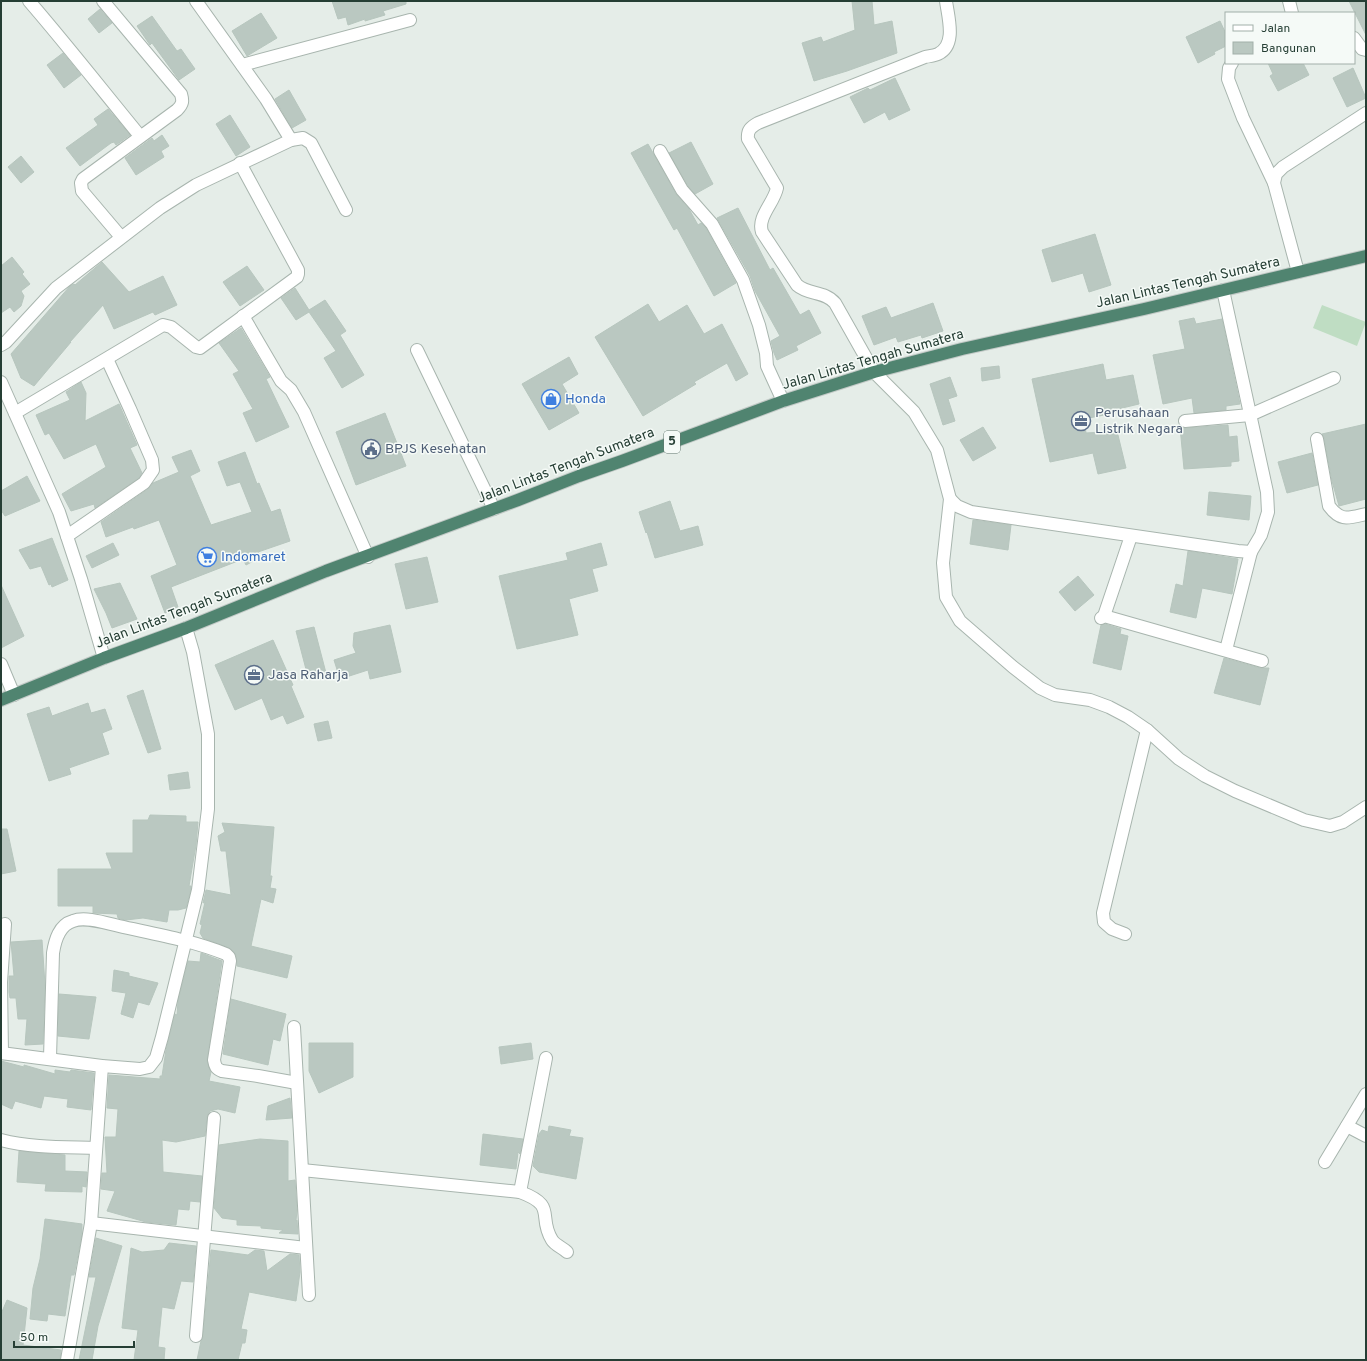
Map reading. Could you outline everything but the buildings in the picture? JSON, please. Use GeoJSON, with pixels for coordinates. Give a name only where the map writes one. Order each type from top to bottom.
{"type":"FeatureCollection","features":[{"type":"Feature","properties":{"kind":"highway","name":"Jalan Lintas Tengah Sumatera"},"geometry":{"type":"LineString","coordinates":[[1,700],[104,658],[186,628],[326,571],[368,557],[783,400],[874,372],[962,349],[1366,257]]}},
{"type":"Feature","properties":{"kind":"street"},"geometry":{"type":"LineString","coordinates":[[29,1],[140,136]]}},
{"type":"Feature","properties":{"kind":"street"},"geometry":{"type":"LineString","coordinates":[[103,1],[181,94],[183,101],[178,110],[140,136],[83,179],[81,183],[82,191],[121,237]]}},
{"type":"Feature","properties":{"kind":"street"},"geometry":{"type":"LineString","coordinates":[[946,1],[950,34],[947,45],[939,54],[925,57],[758,123],[751,127],[747,134],[748,139],[777,188],[762,221],[760,228],[762,232],[797,285],[802,289],[827,296],[835,303],[874,372],[914,412],[937,450],[950,499],[943,563],[946,597],[960,621],[1013,667],[1040,688],[1055,695],[1090,700],[1109,707],[1128,717],[1148,730],[1179,759],[1205,776],[1235,791],[1304,820],[1330,826],[1343,822],[1366,808]]}},
{"type":"Feature","properties":{"kind":"street"},"geometry":{"type":"LineString","coordinates":[[1289,1],[1292,12]]}},
{"type":"Feature","properties":{"kind":"street"},"geometry":{"type":"LineString","coordinates":[[202,2],[242,65],[266,98],[291,140]]}},
{"type":"Feature","properties":{"kind":"street"},"geometry":{"type":"LineString","coordinates":[[242,65],[410,20]]}},
{"type":"Feature","properties":{"kind":"street"},"geometry":{"type":"LineString","coordinates":[[1355,39],[1362,49],[1366,50]]}},
{"type":"Feature","properties":{"kind":"street"},"geometry":{"type":"LineString","coordinates":[[1231,64],[1229,68],[1228,79],[1243,118],[1274,182],[1298,272]]}},
{"type":"Feature","properties":{"kind":"street"},"geometry":{"type":"LineString","coordinates":[[1274,182],[1276,174],[1283,167],[1366,113]]}},
{"type":"Feature","properties":{"kind":"street"},"geometry":{"type":"LineString","coordinates":[[1,345],[56,288],[160,208],[196,185],[291,140],[303,138],[311,143],[346,210]]}},
{"type":"Feature","properties":{"kind":"street"},"geometry":{"type":"LineString","coordinates":[[660,151],[682,190],[712,224],[743,280],[759,326],[766,353],[767,366],[783,400]]}},
{"type":"Feature","properties":{"kind":"street"},"geometry":{"type":"LineString","coordinates":[[15,413],[163,325],[171,328],[196,347],[200,348],[298,274],[298,270],[240,163]]}},
{"type":"Feature","properties":{"kind":"street"},"geometry":{"type":"LineString","coordinates":[[1223,290],[1267,492],[1268,512],[1260,535],[1251,552],[1226,650]]}},
{"type":"Feature","properties":{"kind":"street"},"geometry":{"type":"LineString","coordinates":[[243,316],[281,381],[290,390],[304,412],[368,557]]}},
{"type":"Feature","properties":{"kind":"street"},"geometry":{"type":"LineString","coordinates":[[417,350],[494,509]]}},
{"type":"Feature","properties":{"kind":"street"},"geometry":{"type":"LineString","coordinates":[[67,536],[144,483],[153,470],[152,460],[106,359]]}},
{"type":"Feature","properties":{"kind":"street"},"geometry":{"type":"LineString","coordinates":[[1186,421],[1250,414],[1334,378]]}},
{"type":"Feature","properties":{"kind":"street"},"geometry":{"type":"LineString","coordinates":[[1,382],[56,505],[81,579],[104,658]]}},
{"type":"Feature","properties":{"kind":"street"},"geometry":{"type":"LineString","coordinates":[[1317,439],[1329,506],[1334,514],[1341,517],[1352,517],[1366,514]]}},
{"type":"Feature","properties":{"kind":"street"},"geometry":{"type":"LineString","coordinates":[[950,499],[957,506],[972,512],[1251,552]]}},
{"type":"Feature","properties":{"kind":"street"},"geometry":{"type":"LineString","coordinates":[[1131,536],[1103,617],[1262,661]]}},
{"type":"Feature","properties":{"kind":"street"},"geometry":{"type":"LineString","coordinates":[[6,924],[1,982],[1,1053],[50,1058],[102,1066],[140,1069],[149,1067],[156,1058],[198,890],[208,808],[208,734],[193,652],[186,628]]}},
{"type":"Feature","properties":{"kind":"street"},"geometry":{"type":"LineString","coordinates":[[1,664],[14,695]]}},
{"type":"Feature","properties":{"kind":"street"},"geometry":{"type":"LineString","coordinates":[[1125,934],[1112,929],[1104,922],[1102,913],[1148,730]]}},
{"type":"Feature","properties":{"kind":"street"},"geometry":{"type":"LineString","coordinates":[[50,1058],[53,953],[56,939],[62,928],[73,920],[90,920],[186,940],[223,953],[229,957],[230,961],[214,1060],[215,1066],[218,1070],[222,1071],[297,1083]]}},
{"type":"Feature","properties":{"kind":"street"},"geometry":{"type":"LineString","coordinates":[[294,1027],[309,1295]]}},
{"type":"Feature","properties":{"kind":"street"},"geometry":{"type":"LineString","coordinates":[[520,1192],[546,1058]]}},
{"type":"Feature","properties":{"kind":"street"},"geometry":{"type":"LineString","coordinates":[[67,1360],[91,1223],[102,1066]]}},
{"type":"Feature","properties":{"kind":"street"},"geometry":{"type":"LineString","coordinates":[[1325,1162],[1366,1094]]}},
{"type":"Feature","properties":{"kind":"street"},"geometry":{"type":"LineString","coordinates":[[196,1336],[214,1118]]}},
{"type":"Feature","properties":{"kind":"street"},"geometry":{"type":"LineString","coordinates":[[1347,1126],[1366,1136]]}},
{"type":"Feature","properties":{"kind":"street"},"geometry":{"type":"LineString","coordinates":[[1,1140],[40,1145],[96,1148]]}},
{"type":"Feature","properties":{"kind":"street"},"geometry":{"type":"LineString","coordinates":[[302,1170],[520,1192],[534,1197],[543,1206],[553,1241],[567,1252]]}},
{"type":"Feature","properties":{"kind":"street"},"geometry":{"type":"LineString","coordinates":[[91,1223],[306,1248]]}},
{"type":"Feature","properties":{"kind":"green space"},"geometry":{"type":"Polygon","coordinates":[[[1322,305],[1366,322],[1357,346],[1313,328],[1322,305]]]}},
{"type":"Feature","properties":{"kind":"place","name":"Honda"},"geometry":{"type":"Point","coordinates":[551,399]}},
{"type":"Feature","properties":{"kind":"place","name":"Perusahaan Listrik Negara"},"geometry":{"type":"Point","coordinates":[1081,421]}},
{"type":"Feature","properties":{"kind":"place","name":"BPJS Kesehatan"},"geometry":{"type":"Point","coordinates":[371,449]}},
{"type":"Feature","properties":{"kind":"place","name":"Indomaret"},"geometry":{"type":"Point","coordinates":[207,557]}},
{"type":"Feature","properties":{"kind":"place","name":"Jasa Raharja"},"geometry":{"type":"Point","coordinates":[254,675]}}]}
